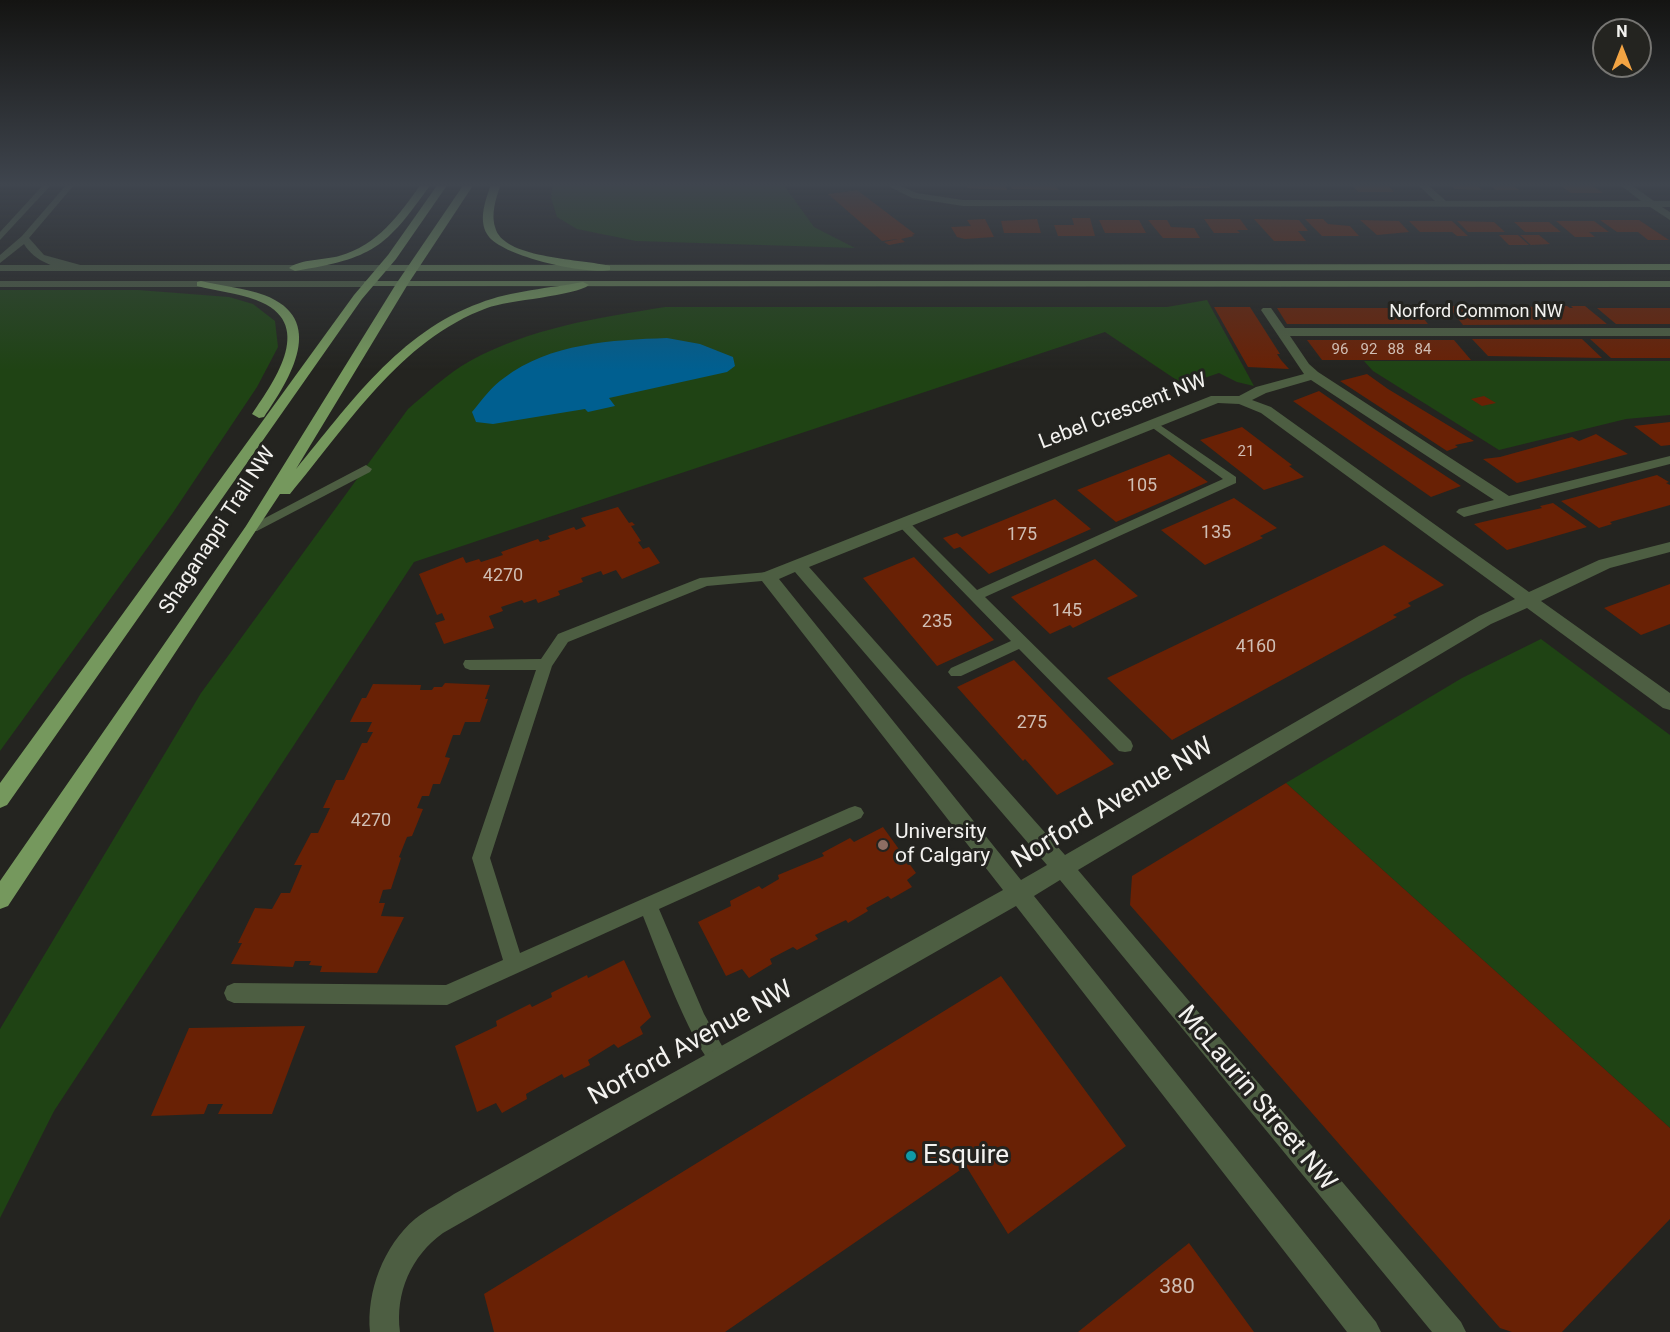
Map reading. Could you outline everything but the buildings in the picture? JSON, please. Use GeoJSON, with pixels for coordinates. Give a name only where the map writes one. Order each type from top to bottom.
{"type":"FeatureCollection","features":[{"type":"Feature","properties":{"kind":"main road"},"geometry":{"type":"LineString","coordinates":[[295,268],[341,260],[374,246]]}},
{"type":"Feature","properties":{"kind":"main road","name":"Shaganappi Trail NW"},"geometry":{"type":"LineString","coordinates":[[0,799],[213,499],[399,246]]}},
{"type":"Feature","properties":{"kind":"main road","name":"Shaganappi Trail NW"},"geometry":{"type":"LineString","coordinates":[[0,899],[252,528],[402,284],[428,246]]}},
{"type":"Feature","properties":{"kind":"main road"},"geometry":{"type":"LineString","coordinates":[[506,246],[534,258],[606,268]]}},
{"type":"Feature","properties":{"kind":"main road"},"geometry":{"type":"LineString","coordinates":[[383,268],[1670,267]]}},
{"type":"Feature","properties":{"kind":"main road"},"geometry":{"type":"LineString","coordinates":[[201,284],[263,298],[278,307],[293,322],[295,336],[291,359],[279,384],[221,471],[213,499]]}},
{"type":"Feature","properties":{"kind":"main road"},"geometry":{"type":"LineString","coordinates":[[369,284],[1670,284]]}},
{"type":"Feature","properties":{"kind":"main road"},"geometry":{"type":"LineString","coordinates":[[252,528],[327,444],[384,372],[428,333],[484,305],[583,285]]}},
{"type":"Feature","properties":{"kind":"street"},"geometry":{"type":"LineString","coordinates":[[0,268],[383,268]]}},
{"type":"Feature","properties":{"kind":"street"},"geometry":{"type":"LineString","coordinates":[[0,284],[369,284]]}},
{"type":"Feature","properties":{"kind":"street"},"geometry":{"type":"LineString","coordinates":[[1267,310],[1304,367],[1313,375],[1505,500]]}},
{"type":"Feature","properties":{"kind":"street","name":"Norford Common NW"},"geometry":{"type":"LineString","coordinates":[[1282,332],[1670,332]]}},
{"type":"Feature","properties":{"kind":"street"},"geometry":{"type":"LineString","coordinates":[[1241,400],[1262,390],[1313,375]]}},
{"type":"Feature","properties":{"kind":"street","name":"Lebel Crescent NW"},"geometry":{"type":"LineString","coordinates":[[768,577],[1216,399],[1241,400],[1266,410],[1670,703]]}},
{"type":"Feature","properties":{"kind":"street"},"geometry":{"type":"LineString","coordinates":[[1464,512],[1505,500],[1669,462]]}},
{"type":"Feature","properties":{"kind":"street","name":"Norford Avenue NW"},"geometry":{"type":"LineString","coordinates":[[385,1332],[382,1321],[391,1274],[422,1231],[464,1204],[1017,894],[1061,866],[1485,620],[1605,564],[1670,547]]}},
{"type":"Feature","properties":{"kind":"street"},"geometry":{"type":"LineString","coordinates":[[798,565],[1061,866]]}},
{"type":"Feature","properties":{"kind":"street"},"geometry":{"type":"LineString","coordinates":[[768,577],[1366,1332]]}},
{"type":"Feature","properties":{"kind":"street","name":"McLaurin Street NW"},"geometry":{"type":"LineString","coordinates":[[1061,866],[1451,1332]]}},
{"type":"Feature","properties":{"kind":"lane"},"geometry":{"type":"LineString","coordinates":[[0,260],[16,246]]}},
{"type":"Feature","properties":{"kind":"lane"},"geometry":{"type":"LineString","coordinates":[[29,246],[31,251],[50,262],[81,268]]}},
{"type":"Feature","properties":{"kind":"lane"},"geometry":{"type":"LineString","coordinates":[[975,596],[1232,480],[1154,424]]}},
{"type":"Feature","properties":{"kind":"lane"},"geometry":{"type":"LineString","coordinates":[[252,528],[366,469]]}},
{"type":"Feature","properties":{"kind":"lane"},"geometry":{"type":"LineString","coordinates":[[903,524],[1125,746]]}},
{"type":"Feature","properties":{"kind":"lane"},"geometry":{"type":"LineString","coordinates":[[514,963],[481,858],[545,665],[563,638],[705,581],[768,577]]}},
{"type":"Feature","properties":{"kind":"lane"},"geometry":{"type":"LineString","coordinates":[[956,672],[1021,642]]}},
{"type":"Feature","properties":{"kind":"lane"},"geometry":{"type":"LineString","coordinates":[[470,664],[545,665]]}},
{"type":"Feature","properties":{"kind":"lane"},"geometry":{"type":"LineString","coordinates":[[234,993],[447,995],[514,963],[855,813]]}},
{"type":"Feature","properties":{"kind":"lane"},"geometry":{"type":"LineString","coordinates":[[648,905],[697,1021],[720,1060]]}},
{"type":"Feature","properties":{"kind":"green space"},"geometry":{"type":"Polygon","coordinates":[[[797,246],[851,246],[855,248],[797,246]]]}},
{"type":"Feature","properties":{"kind":"green space"},"geometry":{"type":"Polygon","coordinates":[[[0,290],[138,290],[229,297],[253,304],[275,321],[278,347],[257,387],[172,514],[0,751],[0,290]]]}},
{"type":"Feature","properties":{"kind":"green space"},"geometry":{"type":"Polygon","coordinates":[[[1207,300],[1254,386],[1237,382],[1219,373],[1184,385],[1105,332],[414,562],[54,1111],[0,1218],[0,1029],[201,693],[408,409],[446,377],[470,361],[540,332],[589,320],[665,307],[1167,307],[1207,300]]]}},
{"type":"Feature","properties":{"kind":"green space"},"geometry":{"type":"Polygon","coordinates":[[[1364,361],[1670,361],[1670,415],[1626,419],[1499,450],[1373,371],[1364,361]]]}},
{"type":"Feature","properties":{"kind":"green space"},"geometry":{"type":"Polygon","coordinates":[[[1541,639],[1670,735],[1670,1128],[1286,783],[1462,678],[1541,639]]]}},
{"type":"Feature","properties":{"kind":"water"},"geometry":{"type":"Polygon","coordinates":[[[667,338],[700,344],[733,357],[735,366],[727,372],[609,398],[615,406],[588,412],[585,409],[493,424],[476,422],[472,412],[495,385],[522,366],[541,357],[561,350],[603,342],[667,338]]]}},
{"type":"Feature","properties":{"kind":"place","name":"University of Calgary"},"geometry":{"type":"Point","coordinates":[883,845]}},
{"type":"Feature","properties":{"kind":"place","name":"Esquire"},"geometry":{"type":"Point","coordinates":[911,1156]}}]}
